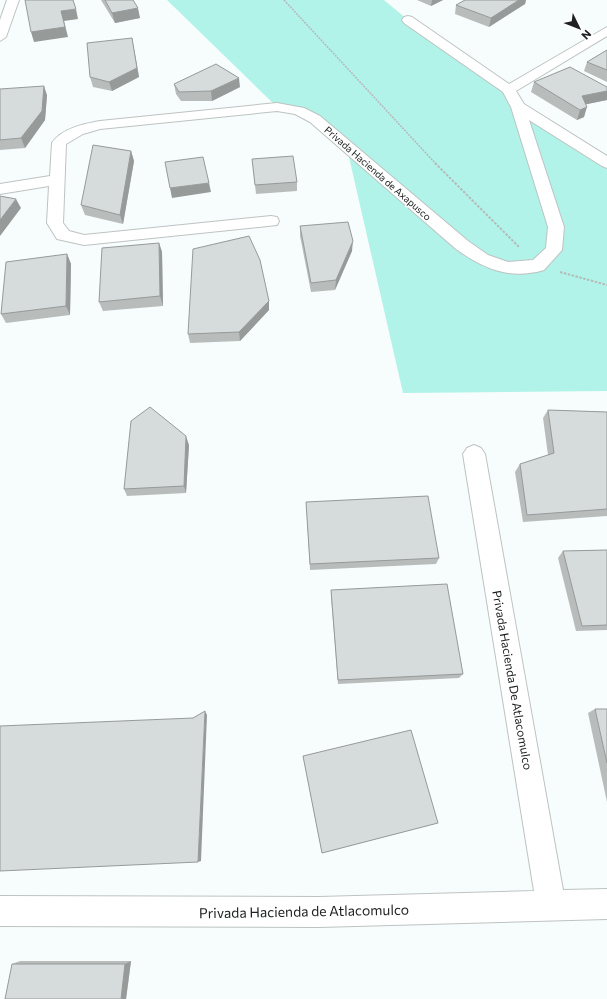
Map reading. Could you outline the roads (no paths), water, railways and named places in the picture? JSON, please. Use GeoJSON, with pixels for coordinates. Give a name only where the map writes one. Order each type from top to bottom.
{"type":"FeatureCollection","features":[{"type":"Feature","properties":{"kind":"street"},"geometry":{"type":"LineString","coordinates":[[0,37],[13,0]]}},
{"type":"Feature","properties":{"kind":"street"},"geometry":{"type":"LineString","coordinates":[[408,20],[509,90],[518,107],[607,163]]}},
{"type":"Feature","properties":{"kind":"street"},"geometry":{"type":"LineString","coordinates":[[509,90],[607,31]]}},
{"type":"Feature","properties":{"kind":"street","name":"Privada Hacienda de Axapusco"},"geometry":{"type":"LineString","coordinates":[[271,221],[84,240],[63,235],[55,223],[59,143],[68,135],[84,128],[277,107],[299,111],[315,119],[346,144],[462,245],[482,259],[507,268],[538,266],[554,250],[556,227],[518,107]]}},
{"type":"Feature","properties":{"kind":"street"},"geometry":{"type":"LineString","coordinates":[[0,189],[57,180]]}},
{"type":"Feature","properties":{"kind":"street","name":"Privada Hacienda De Atlacomulco"},"geometry":{"type":"LineString","coordinates":[[474,454],[551,905]]}},
{"type":"Feature","properties":{"kind":"street","name":"Privada Hacienda de Atlacomulco"},"geometry":{"type":"LineString","coordinates":[[0,911],[319,912],[607,904]]}}]}
